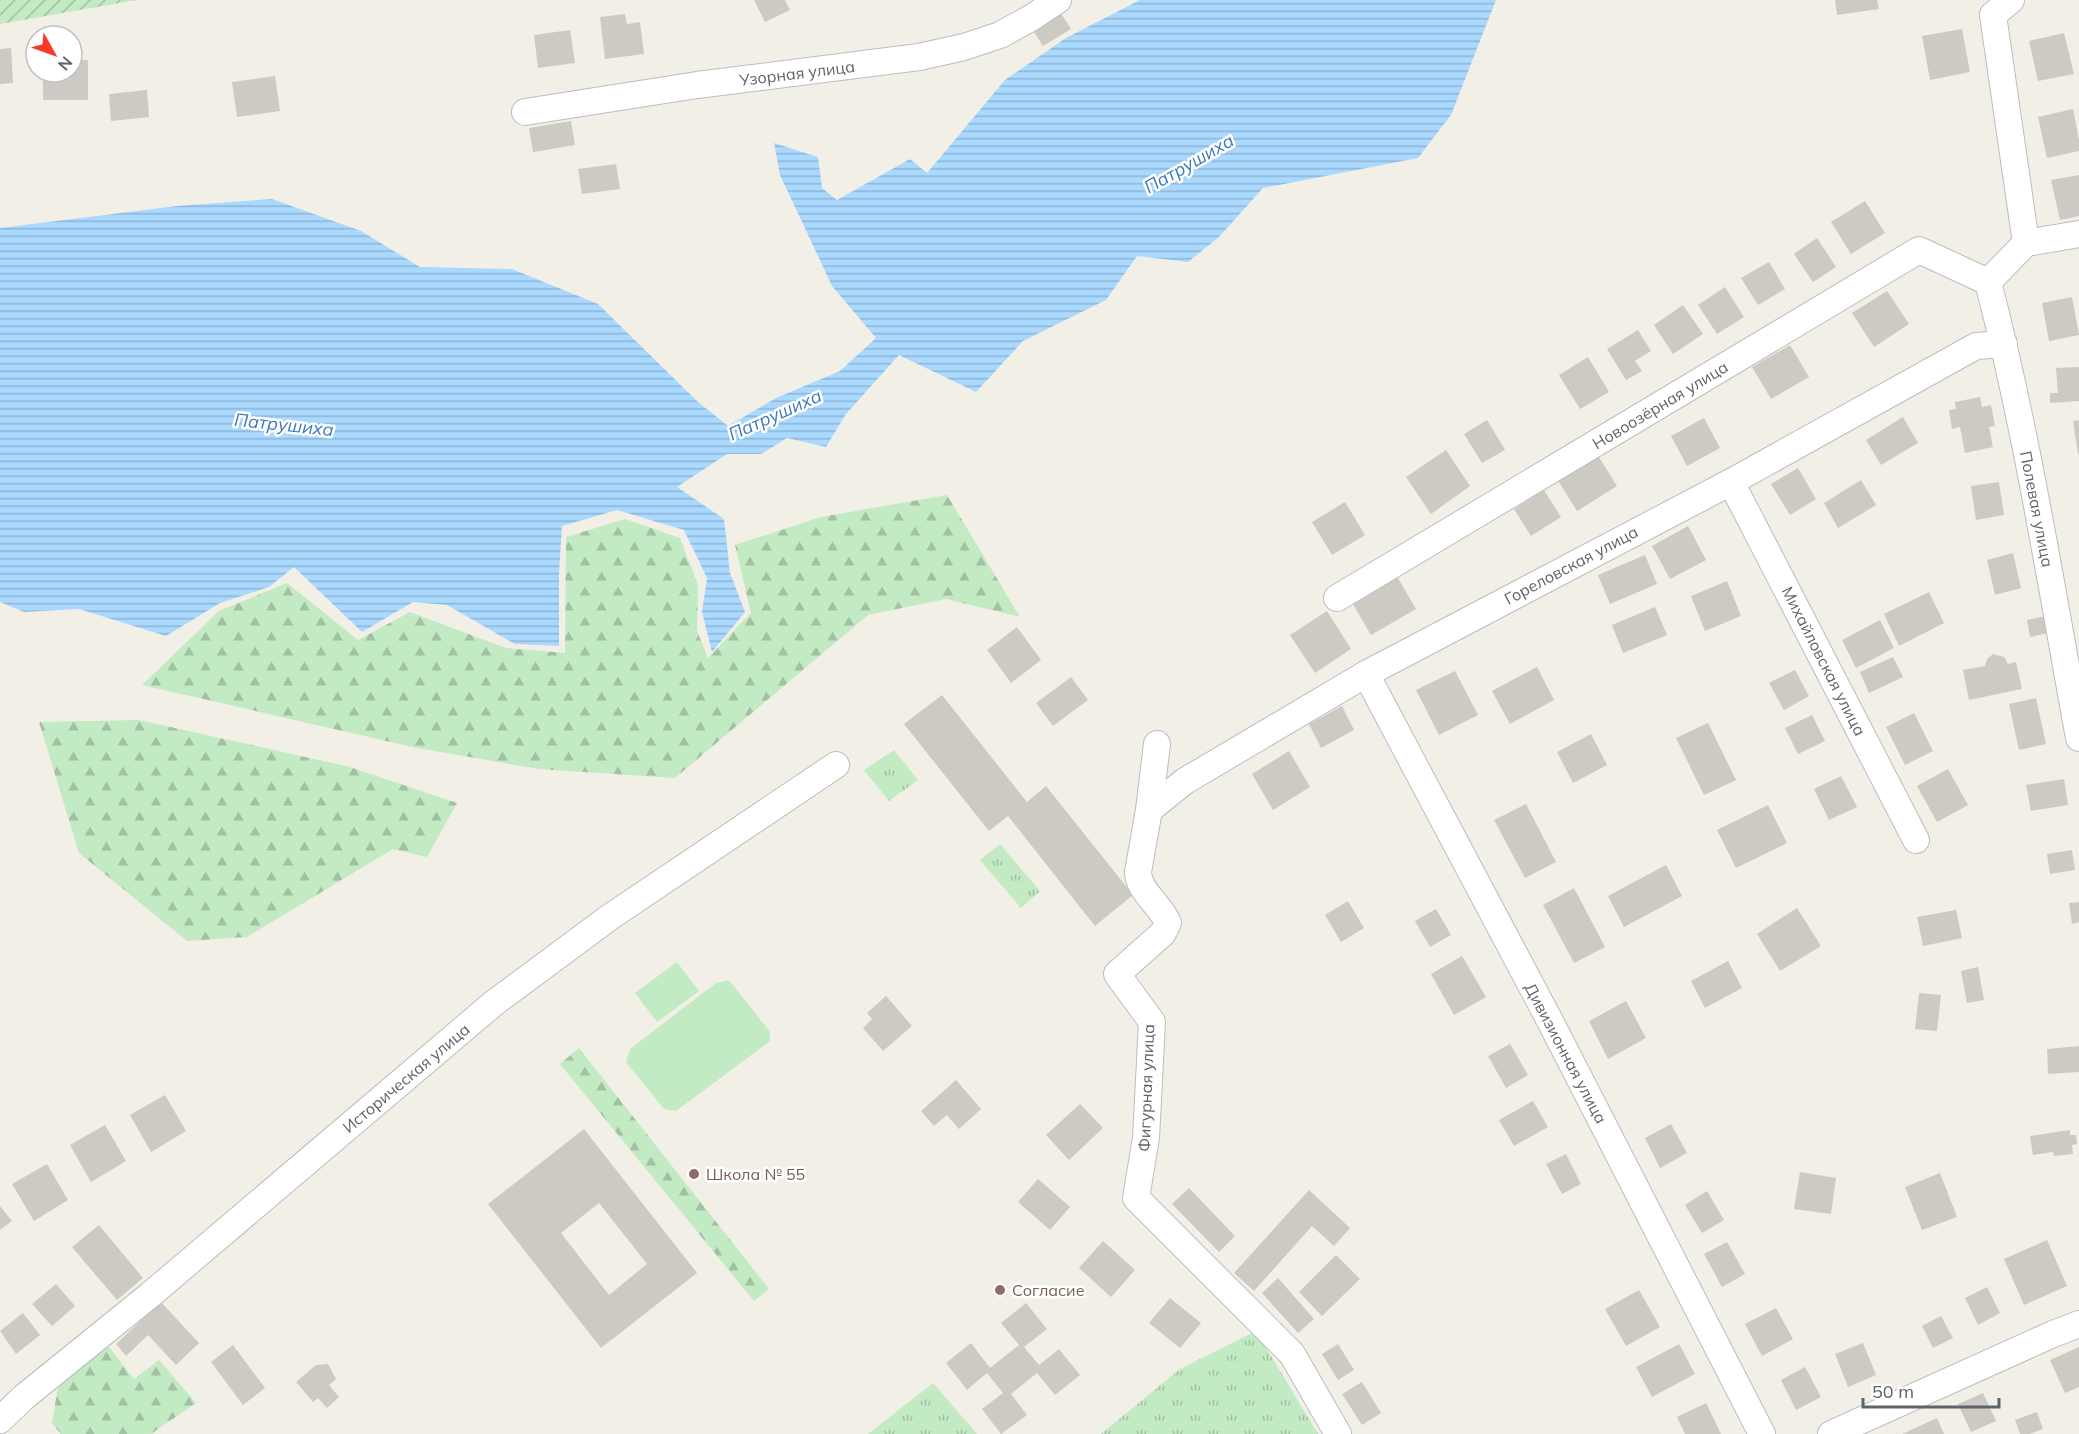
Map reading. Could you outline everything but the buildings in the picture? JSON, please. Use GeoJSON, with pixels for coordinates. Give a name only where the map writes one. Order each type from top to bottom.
{"type":"FeatureCollection","features":[{"type":"Feature","properties":{"kind":"street","name":"Узорная улица"},"geometry":{"type":"LineString","coordinates":[[525,112],[697,85],[919,57],[964,47],[1000,35],[1058,0]]}},
{"type":"Feature","properties":{"kind":"street"},"geometry":{"type":"LineString","coordinates":[[2011,0],[1994,15],[2026,243]]}},
{"type":"Feature","properties":{"kind":"street"},"geometry":{"type":"LineString","coordinates":[[1988,282],[2026,243],[2079,234]]}},
{"type":"Feature","properties":{"kind":"street","name":"Новоозёрная улица"},"geometry":{"type":"LineString","coordinates":[[1337,598],[1919,250],[1988,282]]}},
{"type":"Feature","properties":{"kind":"street","name":"Полевая улица"},"geometry":{"type":"LineString","coordinates":[[1988,282],[2004,344],[2079,738]]}},
{"type":"Feature","properties":{"kind":"street","name":"Гореловская улица"},"geometry":{"type":"LineString","coordinates":[[1149,810],[1185,781],[1366,674],[1731,482],[1976,346],[2004,344]]}},
{"type":"Feature","properties":{"kind":"street","name":"Михайловская улица"},"geometry":{"type":"LineString","coordinates":[[1731,482],[1916,840]]}},
{"type":"Feature","properties":{"kind":"street","name":"Дивизионная улица"},"geometry":{"type":"LineString","coordinates":[[1366,674],[1550,1021],[1762,1434]]}},
{"type":"Feature","properties":{"kind":"street","name":"Фигурная улица"},"geometry":{"type":"LineString","coordinates":[[1157,744],[1138,881],[1163,912],[1168,923],[1163,933],[1117,974],[1152,1022],[1146,1138],[1136,1198],[1292,1354],[1338,1434]]}},
{"type":"Feature","properties":{"kind":"street","name":"Историческая улица"},"geometry":{"type":"LineString","coordinates":[[0,1420],[24,1397],[150,1295],[494,1003],[610,917],[836,765]]}},
{"type":"Feature","properties":{"kind":"street"},"geometry":{"type":"LineString","coordinates":[[1831,1434],[2079,1324]]}},
{"type":"Feature","properties":{"kind":"green space"},"geometry":{"type":"Polygon","coordinates":[[[0,0],[137,0],[0,24],[0,0]]]}},
{"type":"Feature","properties":{"kind":"green space"},"geometry":{"type":"Polygon","coordinates":[[[947,495],[1020,617],[946,599],[868,615],[675,778],[539,769],[417,748],[142,685],[219,611],[287,583],[358,640],[410,612],[506,648],[565,653],[566,537],[625,519],[680,538],[698,585],[697,631],[708,658],[751,613],[735,545],[821,517],[947,495]]]}},
{"type":"Feature","properties":{"kind":"green space"},"geometry":{"type":"Polygon","coordinates":[[[139,720],[350,767],[457,803],[427,857],[393,849],[247,937],[187,941],[79,853],[39,722],[139,720]]]}},
{"type":"Feature","properties":{"kind":"green space"},"geometry":{"type":"Polygon","coordinates":[[[894,750],[918,780],[889,801],[864,770],[894,750]]]}},
{"type":"Feature","properties":{"kind":"green space"},"geometry":{"type":"Polygon","coordinates":[[[1000,844],[1040,891],[1021,908],[980,860],[1000,844]]]}},
{"type":"Feature","properties":{"kind":"green space"},"geometry":{"type":"Polygon","coordinates":[[[677,962],[699,991],[657,1022],[635,993],[677,962]]]}},
{"type":"Feature","properties":{"kind":"green space"},"geometry":{"type":"Polygon","coordinates":[[[729,980],[770,1032],[770,1041],[676,1111],[664,1109],[626,1062],[630,1049],[716,983],[729,980]]]}},
{"type":"Feature","properties":{"kind":"green space"},"geometry":{"type":"Polygon","coordinates":[[[579,1048],[769,1289],[754,1301],[560,1064],[579,1048]]]}},
{"type":"Feature","properties":{"kind":"green space"},"geometry":{"type":"Polygon","coordinates":[[[1256,1331],[1318,1434],[1101,1434],[1180,1369],[1256,1331]]]}},
{"type":"Feature","properties":{"kind":"green space"},"geometry":{"type":"Polygon","coordinates":[[[106,1343],[134,1379],[159,1360],[196,1403],[151,1434],[61,1434],[52,1423],[58,1387],[106,1343]]]}},
{"type":"Feature","properties":{"kind":"green space"},"geometry":{"type":"Polygon","coordinates":[[[933,1383],[977,1434],[868,1434],[933,1383]]]}},
{"type":"Feature","properties":{"kind":"water","name":"Патрушиха"},"geometry":{"type":"Polygon","coordinates":[[[1140,0],[1496,0],[1451,115],[1418,158],[1263,188],[1219,237],[1188,262],[1137,256],[1106,300],[1023,341],[976,392],[899,355],[846,414],[826,447],[787,438],[761,454],[727,454],[677,487],[724,519],[730,573],[745,612],[712,652],[702,612],[707,578],[684,530],[617,510],[562,526],[559,646],[515,644],[447,605],[413,602],[362,632],[294,567],[269,587],[220,603],[166,636],[79,609],[24,612],[0,602],[0,228],[177,206],[272,199],[361,231],[420,267],[512,269],[598,304],[698,402],[728,426],[776,398],[840,371],[876,338],[832,286],[780,175],[774,143],[818,157],[822,188],[837,200],[910,159],[927,173],[1005,80],[1066,38],[1140,0]]]}},
{"type":"Feature","properties":{"kind":"place","name":"Школа № 55"},"geometry":{"type":"Point","coordinates":[694,1174]}},
{"type":"Feature","properties":{"kind":"place","name":"Согласие"},"geometry":{"type":"Point","coordinates":[1000,1290]}}]}
